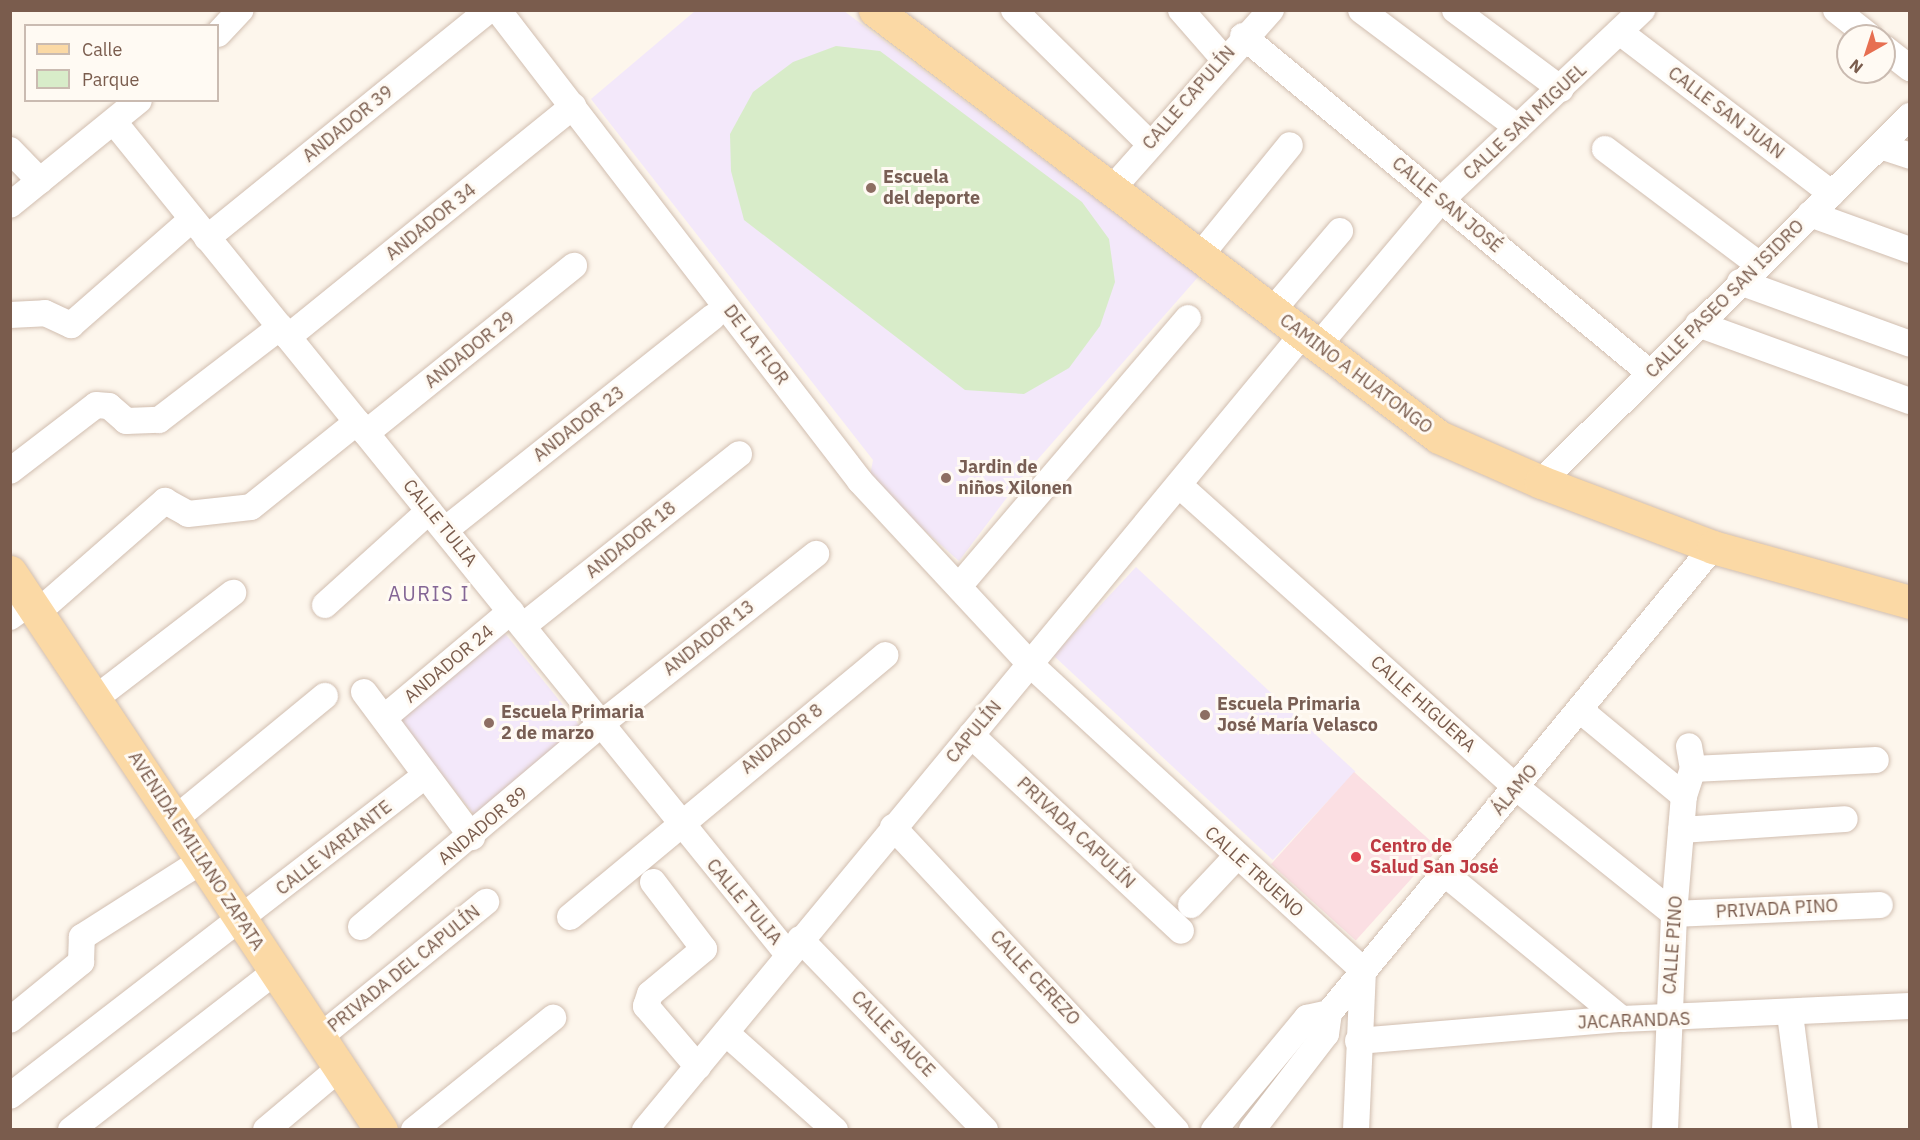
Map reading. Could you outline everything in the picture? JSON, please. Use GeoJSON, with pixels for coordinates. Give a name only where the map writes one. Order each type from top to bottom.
{"type":"FeatureCollection","features":[{"type":"Feature","properties":{"kind":"main road","name":"CAMINO A HUATONGO"},"geometry":{"type":"LineString","coordinates":[[874,10],[1421,426],[1541,482],[1713,546],[1910,602]]}},
{"type":"Feature","properties":{"kind":"main road","name":"AVENIDA EMILIANO ZAPATA"},"geometry":{"type":"LineString","coordinates":[[10,573],[27,610],[96,698],[276,971],[342,1066],[381,1130]]}},
{"type":"Feature","properties":{"kind":"street"},"geometry":{"type":"LineString","coordinates":[[219,33],[240,10]]}},
{"type":"Feature","properties":{"kind":"street","name":"ANDADOR 39"},"geometry":{"type":"LineString","coordinates":[[10,315],[45,313],[71,325],[489,10]]}},
{"type":"Feature","properties":{"kind":"street","name":"DE LA FLOR"},"geometry":{"type":"LineString","coordinates":[[498,10],[860,481],[960,585],[1030,664]]}},
{"type":"Feature","properties":{"kind":"street"},"geometry":{"type":"LineString","coordinates":[[1014,10],[1150,144]]}},
{"type":"Feature","properties":{"kind":"street"},"geometry":{"type":"LineString","coordinates":[[1181,10],[1223,58]]}},
{"type":"Feature","properties":{"kind":"street","name":"CALLE CAPULÍN"},"geometry":{"type":"LineString","coordinates":[[1112,190],[1223,58],[1271,10]]}},
{"type":"Feature","properties":{"kind":"street"},"geometry":{"type":"LineString","coordinates":[[1361,10],[1518,128]]}},
{"type":"Feature","properties":{"kind":"street"},"geometry":{"type":"LineString","coordinates":[[1455,10],[1561,89]]}},
{"type":"Feature","properties":{"kind":"street"},"geometry":{"type":"LineString","coordinates":[[1836,10],[1854,24]]}},
{"type":"Feature","properties":{"kind":"street","name":"CALLE SAN MIGUEL"},"geometry":{"type":"LineString","coordinates":[[1310,340],[1441,200],[1561,89],[1631,18]]}},
{"type":"Feature","properties":{"kind":"street","name":"CALLE SAN JUAN"},"geometry":{"type":"LineString","coordinates":[[1631,18],[1832,194]]}},
{"type":"Feature","properties":{"kind":"street","name":"CALLE SAN JOSÉ"},"geometry":{"type":"LineString","coordinates":[[1243,36],[1650,373]]}},
{"type":"Feature","properties":{"kind":"street"},"geometry":{"type":"LineString","coordinates":[[1896,57],[1910,68]]}},
{"type":"Feature","properties":{"kind":"street"},"geometry":{"type":"LineString","coordinates":[[10,205],[137,102]]}},
{"type":"Feature","properties":{"kind":"street","name":"ANDADOR 34"},"geometry":{"type":"LineString","coordinates":[[10,471],[96,405],[110,406],[126,422],[159,420],[284,332],[573,106]]}},
{"type":"Feature","properties":{"kind":"street","name":"CALLE PASEO SAN ISIDRO"},"geometry":{"type":"LineString","coordinates":[[1541,482],[1758,264],[1910,116]]}},
{"type":"Feature","properties":{"kind":"street","name":"CALLE TULIA"},"geometry":{"type":"LineString","coordinates":[[114,122],[602,723],[678,823],[794,946]]}},
{"type":"Feature","properties":{"kind":"street"},"geometry":{"type":"LineString","coordinates":[[1199,257],[1290,146]]}},
{"type":"Feature","properties":{"kind":"street"},"geometry":{"type":"LineString","coordinates":[[1880,146],[1910,156]]}},
{"type":"Feature","properties":{"kind":"street"},"geometry":{"type":"LineString","coordinates":[[1605,149],[1758,264]]}},
{"type":"Feature","properties":{"kind":"street"},"geometry":{"type":"LineString","coordinates":[[10,150],[40,181]]}},
{"type":"Feature","properties":{"kind":"street"},"geometry":{"type":"LineString","coordinates":[[1810,214],[1910,250]]}},
{"type":"Feature","properties":{"kind":"street"},"geometry":{"type":"LineString","coordinates":[[1272,311],[1340,231]]}},
{"type":"Feature","properties":{"kind":"street","name":"ANDADOR 29"},"geometry":{"type":"LineString","coordinates":[[27,610],[165,501],[188,514],[251,507],[362,428],[574,266]]}},
{"type":"Feature","properties":{"kind":"street"},"geometry":{"type":"LineString","coordinates":[[1740,282],[1910,344]]}},
{"type":"Feature","properties":{"kind":"street","name":"ANDADOR 23"},"geometry":{"type":"LineString","coordinates":[[445,530],[713,317]]}},
{"type":"Feature","properties":{"kind":"street"},"geometry":{"type":"LineString","coordinates":[[960,585],[1188,318]]}},
{"type":"Feature","properties":{"kind":"street"},"geometry":{"type":"LineString","coordinates":[[1698,324],[1910,401]]}},
{"type":"Feature","properties":{"kind":"street","name":"CAPULÍN"},"geometry":{"type":"LineString","coordinates":[[645,1130],[726,1033],[794,946],[1179,484],[1310,340]]}},
{"type":"Feature","properties":{"kind":"street","name":"ANDADOR 18"},"geometry":{"type":"LineString","coordinates":[[517,619],[740,454]]}},
{"type":"Feature","properties":{"kind":"street","name":"CALLE HIGUERA"},"geometry":{"type":"LineString","coordinates":[[1179,484],[1516,788],[1674,914]]}},
{"type":"Feature","properties":{"kind":"street"},"geometry":{"type":"LineString","coordinates":[[325,605],[429,511]]}},
{"type":"Feature","properties":{"kind":"street","name":"ÁLAMO"},"geometry":{"type":"LineString","coordinates":[[1329,1013],[1713,546]]}},
{"type":"Feature","properties":{"kind":"street","name":"ANDADOR 13"},"geometry":{"type":"LineString","coordinates":[[602,723],[816,554]]}},
{"type":"Feature","properties":{"kind":"street"},"geometry":{"type":"LineString","coordinates":[[96,698],[233,593]]}},
{"type":"Feature","properties":{"kind":"street","name":"ANDADOR 24"},"geometry":{"type":"LineString","coordinates":[[386,716],[517,619]]}},
{"type":"Feature","properties":{"kind":"street","name":"ANDADOR 8"},"geometry":{"type":"LineString","coordinates":[[570,918],[678,823],[886,655]]}},
{"type":"Feature","properties":{"kind":"street","name":"CALLE TRUENO"},"geometry":{"type":"LineString","coordinates":[[1030,664],[1363,970]]}},
{"type":"Feature","properties":{"kind":"street"},"geometry":{"type":"LineString","coordinates":[[364,692],[386,716],[472,837]]}},
{"type":"Feature","properties":{"kind":"street"},"geometry":{"type":"LineString","coordinates":[[175,819],[325,696]]}},
{"type":"Feature","properties":{"kind":"street"},"geometry":{"type":"LineString","coordinates":[[1580,710],[1684,796]]}},
{"type":"Feature","properties":{"kind":"street","name":"ANDADOR 89"},"geometry":{"type":"LineString","coordinates":[[361,927],[472,837],[602,723]]}},
{"type":"Feature","properties":{"kind":"street","name":"PRIVADA CAPULÍN"},"geometry":{"type":"LineString","coordinates":[[971,735],[1181,931]]}},
{"type":"Feature","properties":{"kind":"street","name":"CALLE PINO"},"geometry":{"type":"LineString","coordinates":[[1665,1130],[1674,914],[1684,796],[1691,758],[1876,760]]}},
{"type":"Feature","properties":{"kind":"street","name":"CALLE VARIANTE"},"geometry":{"type":"LineString","coordinates":[[10,1096],[242,920],[426,775]]}},
{"type":"Feature","properties":{"kind":"street"},"geometry":{"type":"LineString","coordinates":[[1681,830],[1845,819]]}},
{"type":"Feature","properties":{"kind":"street","name":"CALLE CEREZO"},"geometry":{"type":"LineString","coordinates":[[893,828],[1176,1130]]}},
{"type":"Feature","properties":{"kind":"street"},"geometry":{"type":"LineString","coordinates":[[1191,905],[1237,856]]}},
{"type":"Feature","properties":{"kind":"street"},"geometry":{"type":"LineString","coordinates":[[10,1020],[81,962],[82,937],[203,860]]}},
{"type":"Feature","properties":{"kind":"street"},"geometry":{"type":"LineString","coordinates":[[1444,873],[1622,1019]]}},
{"type":"Feature","properties":{"kind":"street"},"geometry":{"type":"LineString","coordinates":[[653,882],[704,949],[650,994],[646,1006],[698,1067]]}},
{"type":"Feature","properties":{"kind":"street","name":"PRIVADA DEL CAPULÍN"},"geometry":{"type":"LineString","coordinates":[[321,1036],[486,902]]}},
{"type":"Feature","properties":{"kind":"street","name":"PRIVADA PINO"},"geometry":{"type":"LineString","coordinates":[[1674,914],[1880,905]]}},
{"type":"Feature","properties":{"kind":"street","name":"CALLE SAUCE"},"geometry":{"type":"LineString","coordinates":[[794,946],[985,1130]]}},
{"type":"Feature","properties":{"kind":"street"},"geometry":{"type":"LineString","coordinates":[[1356,1130],[1358,1041],[1363,970]]}},
{"type":"Feature","properties":{"kind":"street"},"geometry":{"type":"LineString","coordinates":[[71,1130],[276,971]]}},
{"type":"Feature","properties":{"kind":"street","name":"JACARANDAS"},"geometry":{"type":"LineString","coordinates":[[1358,1041],[1622,1019],[1668,1020],[1910,1006]]}},
{"type":"Feature","properties":{"kind":"street"},"geometry":{"type":"LineString","coordinates":[[1214,1130],[1306,1018],[1329,1013],[1326,1034],[1252,1130]]}},
{"type":"Feature","properties":{"kind":"street"},"geometry":{"type":"LineString","coordinates":[[1790,1014],[1805,1130]]}},
{"type":"Feature","properties":{"kind":"street"},"geometry":{"type":"LineString","coordinates":[[414,1130],[553,1018]]}},
{"type":"Feature","properties":{"kind":"street"},"geometry":{"type":"LineString","coordinates":[[726,1033],[835,1130]]}},
{"type":"Feature","properties":{"kind":"street"},"geometry":{"type":"LineString","coordinates":[[266,1130],[342,1066]]}},
{"type":"Feature","properties":{"kind":"shaded area","name":"Escuela del deporte"},"geometry":{"type":"Polygon","coordinates":[[[695,11],[844,11],[1199,276],[1024,475],[959,561],[869,481],[873,460],[591,99],[695,11]]]}},
{"type":"Feature","properties":{"kind":"shaded area","name":"Escuela Primaria José María Velasco"},"geometry":{"type":"Polygon","coordinates":[[[1136,567],[1355,772],[1273,860],[1053,655],[1136,567]]]}},
{"type":"Feature","properties":{"kind":"shaded area","name":"Escuela Primaria 2 de marzo"},"geometry":{"type":"Polygon","coordinates":[[[504,632],[583,730],[476,817],[397,719],[504,632]]]}},
{"type":"Feature","properties":{"kind":"shaded area","name":"Centro de Salud San José"},"geometry":{"type":"Polygon","coordinates":[[[1354,772],[1439,848],[1356,940],[1271,864],[1354,772]]]}},
{"type":"Feature","properties":{"kind":"green space"},"geometry":{"type":"Polygon","coordinates":[[[836,46],[880,51],[1082,202],[1109,239],[1115,282],[1100,326],[1069,368],[1024,394],[965,390],[744,220],[731,171],[730,134],[753,92],[793,62],[836,46]]]}},
{"type":"Feature","properties":{"kind":"place","name":"Escuela del deporte"},"geometry":{"type":"Point","coordinates":[871,188]}},
{"type":"Feature","properties":{"kind":"place","name":"Jardin de niños Xilonen"},"geometry":{"type":"Point","coordinates":[946,478]}},
{"type":"Feature","properties":{"kind":"place","name":"Escuela Primaria José María Velasco"},"geometry":{"type":"Point","coordinates":[1205,715]}},
{"type":"Feature","properties":{"kind":"place","name":"Escuela Primaria 2 de marzo"},"geometry":{"type":"Point","coordinates":[489,723]}},
{"type":"Feature","properties":{"kind":"place","name":"Centro de Salud San José"},"geometry":{"type":"Point","coordinates":[1356,857]}},
{"type":"Feature","properties":{"kind":"district","name":"AURIS I"},"geometry":{"type":"Point","coordinates":[429,593]}}]}
